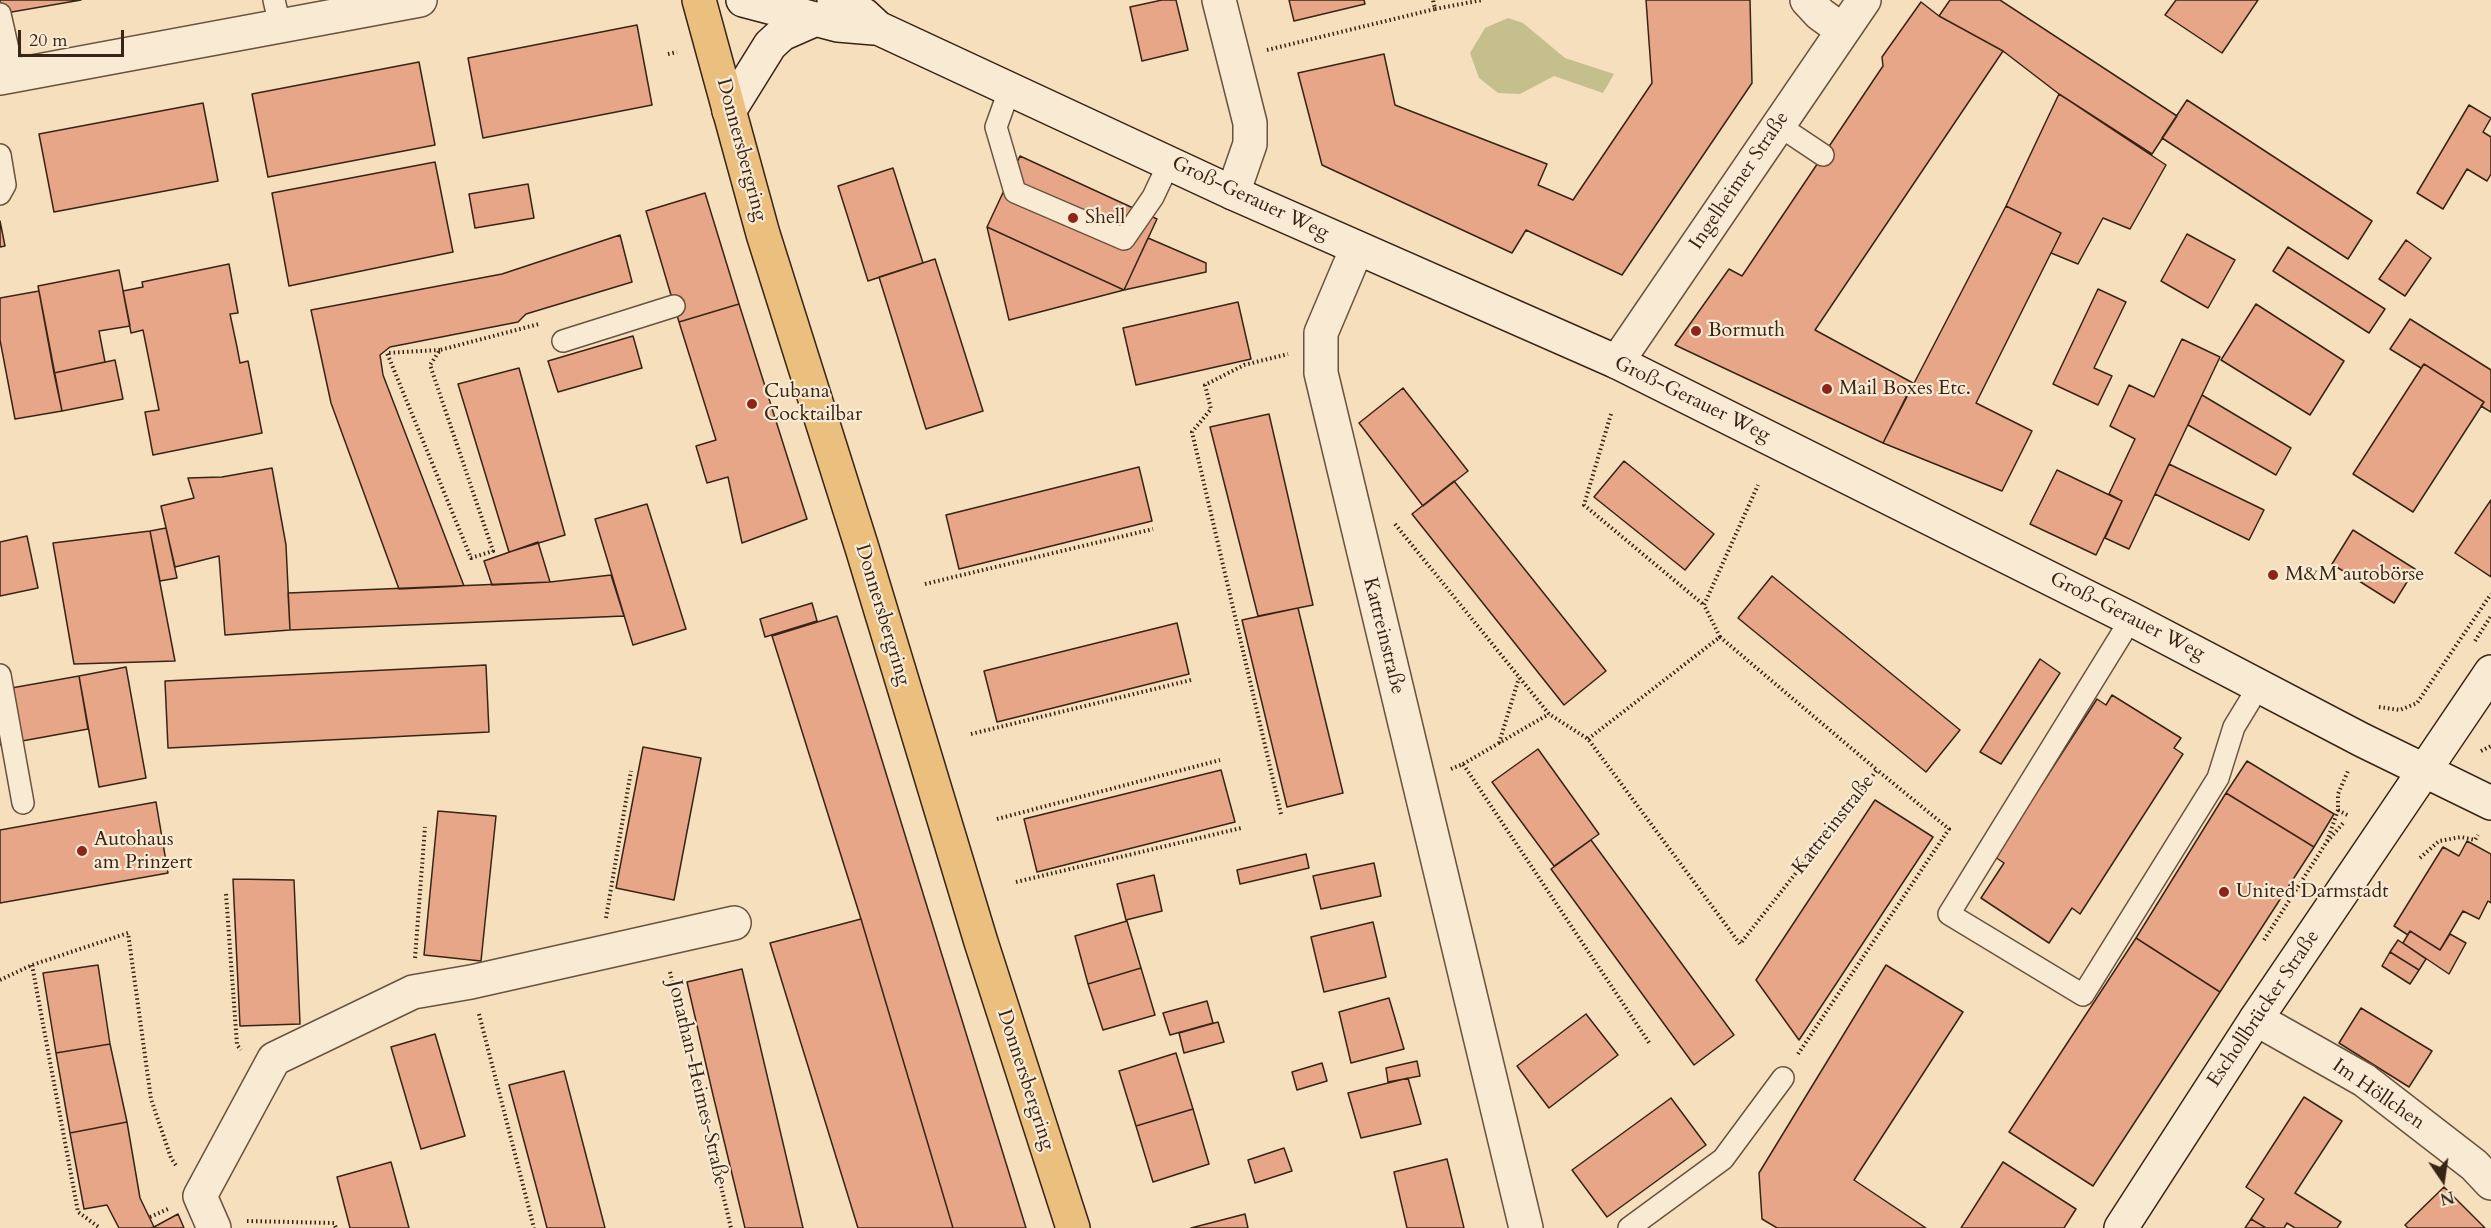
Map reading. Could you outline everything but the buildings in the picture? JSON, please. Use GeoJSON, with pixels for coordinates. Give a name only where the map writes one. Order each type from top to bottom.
{"type":"FeatureCollection","features":[{"type":"Feature","properties":{"kind":"main road","name":"Donnersbergring"},"geometry":{"type":"LineString","coordinates":[[699,0],[763,234],[862,548],[981,942],[1073,1228]]}},
{"type":"Feature","properties":{"kind":"street"},"geometry":{"type":"LineString","coordinates":[[7,77],[277,13],[420,0]]}},
{"type":"Feature","properties":{"kind":"street","name":"Groß-Gerauer Weg"},"geometry":{"type":"LineString","coordinates":[[743,0],[864,15],[878,28],[1233,193],[1617,362],[2131,619],[2491,803]]}},
{"type":"Feature","properties":{"kind":"street"},"geometry":{"type":"LineString","coordinates":[[1219,0],[1250,123],[1250,144],[1233,193]]}},
{"type":"Feature","properties":{"kind":"street"},"geometry":{"type":"LineString","coordinates":[[1807,0],[1820,14],[1842,30]]}},
{"type":"Feature","properties":{"kind":"street","name":"Ingelheimer Straße"},"geometry":{"type":"LineString","coordinates":[[1617,362],[1864,0]]}},
{"type":"Feature","properties":{"kind":"street"},"geometry":{"type":"LineString","coordinates":[[729,111],[770,45],[782,34],[824,10]]}},
{"type":"Feature","properties":{"kind":"street","name":"Kattreinstraße"},"geometry":{"type":"LineString","coordinates":[[1357,248],[1325,320],[1320,346],[1321,373],[1526,1228]]}},
{"type":"Feature","properties":{"kind":"street","name":"Eschollbrücker Straße"},"geometry":{"type":"LineString","coordinates":[[2121,1228],[2256,1019],[2491,672]]}},
{"type":"Feature","properties":{"kind":"street"},"geometry":{"type":"LineString","coordinates":[[208,1215],[264,1076],[274,1059],[413,992],[471,982],[734,923]]}},
{"type":"Feature","properties":{"kind":"street","name":"Im Höllchen"},"geometry":{"type":"LineString","coordinates":[[2256,1019],[2364,1080],[2474,1165],[2491,1183]]}},
{"type":"Feature","properties":{"kind":"lane"},"geometry":{"type":"LineString","coordinates":[[0,14],[7,77]]}},
{"type":"Feature","properties":{"kind":"lane"},"geometry":{"type":"LineString","coordinates":[[1010,88],[996,128],[1015,192],[1124,239],[1153,197],[1169,163]]}},
{"type":"Feature","properties":{"kind":"lane"},"geometry":{"type":"LineString","coordinates":[[1778,125],[1822,156]]}},
{"type":"Feature","properties":{"kind":"lane"},"geometry":{"type":"LineString","coordinates":[[0,155],[5,185],[0,194]]}},
{"type":"Feature","properties":{"kind":"lane"},"geometry":{"type":"LineString","coordinates":[[563,341],[674,306]]}},
{"type":"Feature","properties":{"kind":"lane"},"geometry":{"type":"LineString","coordinates":[[2131,619],[1949,914],[2083,995],[2218,778],[2234,727],[2259,686]]}},
{"type":"Feature","properties":{"kind":"lane"},"geometry":{"type":"LineString","coordinates":[[0,675],[23,803]]}},
{"type":"Feature","properties":{"kind":"lane"},"geometry":{"type":"LineString","coordinates":[[1629,1228],[1723,1159],[1783,1077]]}},
{"type":"Feature","properties":{"kind":"path"},"geometry":{"type":"LineString","coordinates":[[1433,0],[1435,9]]}},
{"type":"Feature","properties":{"kind":"path"},"geometry":{"type":"LineString","coordinates":[[1234,58],[1435,9],[1482,0]]}},
{"type":"Feature","properties":{"kind":"path"},"geometry":{"type":"LineString","coordinates":[[440,350],[430,365],[493,550],[471,558],[387,354],[440,350],[543,323]]}},
{"type":"Feature","properties":{"kind":"path"},"geometry":{"type":"LineString","coordinates":[[1281,814],[1192,432],[1211,409],[1205,385],[1244,365],[1297,352]]}},
{"type":"Feature","properties":{"kind":"path"},"geometry":{"type":"LineString","coordinates":[[1588,739],[1720,637],[1704,605],[1584,505],[1611,414]]}},
{"type":"Feature","properties":{"kind":"path"},"geometry":{"type":"LineString","coordinates":[[1704,605],[1758,485]]}},
{"type":"Feature","properties":{"kind":"path","name":"Kattreinstraße"},"geometry":{"type":"LineString","coordinates":[[1348,491],[1389,517],[1549,714],[1588,739],[1740,944],[1877,770],[1720,637]]}},
{"type":"Feature","properties":{"kind":"path"},"geometry":{"type":"LineString","coordinates":[[925,584],[1153,529]]}},
{"type":"Feature","properties":{"kind":"path"},"geometry":{"type":"LineString","coordinates":[[2379,707],[2400,710],[2419,705],[2491,594]]}},
{"type":"Feature","properties":{"kind":"path"},"geometry":{"type":"LineString","coordinates":[[1499,743],[1519,677]]}},
{"type":"Feature","properties":{"kind":"path"},"geometry":{"type":"LineString","coordinates":[[970,734],[1191,680]]}},
{"type":"Feature","properties":{"kind":"path"},"geometry":{"type":"LineString","coordinates":[[1418,780],[1463,764],[1549,714]]}},
{"type":"Feature","properties":{"kind":"path"},"geometry":{"type":"LineString","coordinates":[[997,819],[1220,760]]}},
{"type":"Feature","properties":{"kind":"path"},"geometry":{"type":"LineString","coordinates":[[1463,764],[1650,1044]]}},
{"type":"Feature","properties":{"kind":"path"},"geometry":{"type":"LineString","coordinates":[[1783,1077],[1949,829],[1877,770]]}},
{"type":"Feature","properties":{"kind":"path"},"geometry":{"type":"LineString","coordinates":[[600,953],[631,771]]}},
{"type":"Feature","properties":{"kind":"path"},"geometry":{"type":"LineString","coordinates":[[2338,810],[2349,816],[2326,843],[2338,810],[2338,794],[2348,771]]}},
{"type":"Feature","properties":{"kind":"path"},"geometry":{"type":"LineString","coordinates":[[413,992],[425,827]]}},
{"type":"Feature","properties":{"kind":"path"},"geometry":{"type":"LineString","coordinates":[[1016,882],[1241,828]]}},
{"type":"Feature","properties":{"kind":"path"},"geometry":{"type":"LineString","coordinates":[[2420,858],[2439,841],[2461,837],[2475,840],[2478,835]]}},
{"type":"Feature","properties":{"kind":"path"},"geometry":{"type":"LineString","coordinates":[[226,894],[237,1045],[264,1076]]}},
{"type":"Feature","properties":{"kind":"path"},"geometry":{"type":"LineString","coordinates":[[0,980],[32,965],[128,933],[152,1099],[171,1158],[208,1215],[334,1223],[336,1228]]}},
{"type":"Feature","properties":{"kind":"path","name":"Jonathan-Heimes-Straße"},"geometry":{"type":"LineString","coordinates":[[659,940],[673,982],[731,1228]]}},
{"type":"Feature","properties":{"kind":"path"},"geometry":{"type":"LineString","coordinates":[[32,965],[78,1212],[100,1228]]}},
{"type":"Feature","properties":{"kind":"path"},"geometry":{"type":"LineString","coordinates":[[471,982],[534,1228]]}},
{"type":"Feature","properties":{"kind":"shaded area"},"geometry":{"type":"Polygon","coordinates":[[[1508,18],[1523,23],[1565,58],[1614,74],[1603,93],[1554,76],[1520,94],[1498,93],[1479,78],[1470,53],[1485,28],[1508,18]]]}},
{"type":"Feature","properties":{"kind":"place","name":"Shell"},"geometry":{"type":"Point","coordinates":[1073,218]}},
{"type":"Feature","properties":{"kind":"place","name":"Bormuth"},"geometry":{"type":"Point","coordinates":[1696,331]}},
{"type":"Feature","properties":{"kind":"place","name":"Mail Boxes Etc."},"geometry":{"type":"Point","coordinates":[1827,389]}},
{"type":"Feature","properties":{"kind":"place","name":"Cubana Cocktailbar"},"geometry":{"type":"Point","coordinates":[752,404]}},
{"type":"Feature","properties":{"kind":"place","name":"M&M autobörse"},"geometry":{"type":"Point","coordinates":[2273,575]}},
{"type":"Feature","properties":{"kind":"place","name":"Autohaus am Prinzert"},"geometry":{"type":"Point","coordinates":[82,851]}},
{"type":"Feature","properties":{"kind":"place","name":"United Darmstadt"},"geometry":{"type":"Point","coordinates":[2224,892]}}]}
